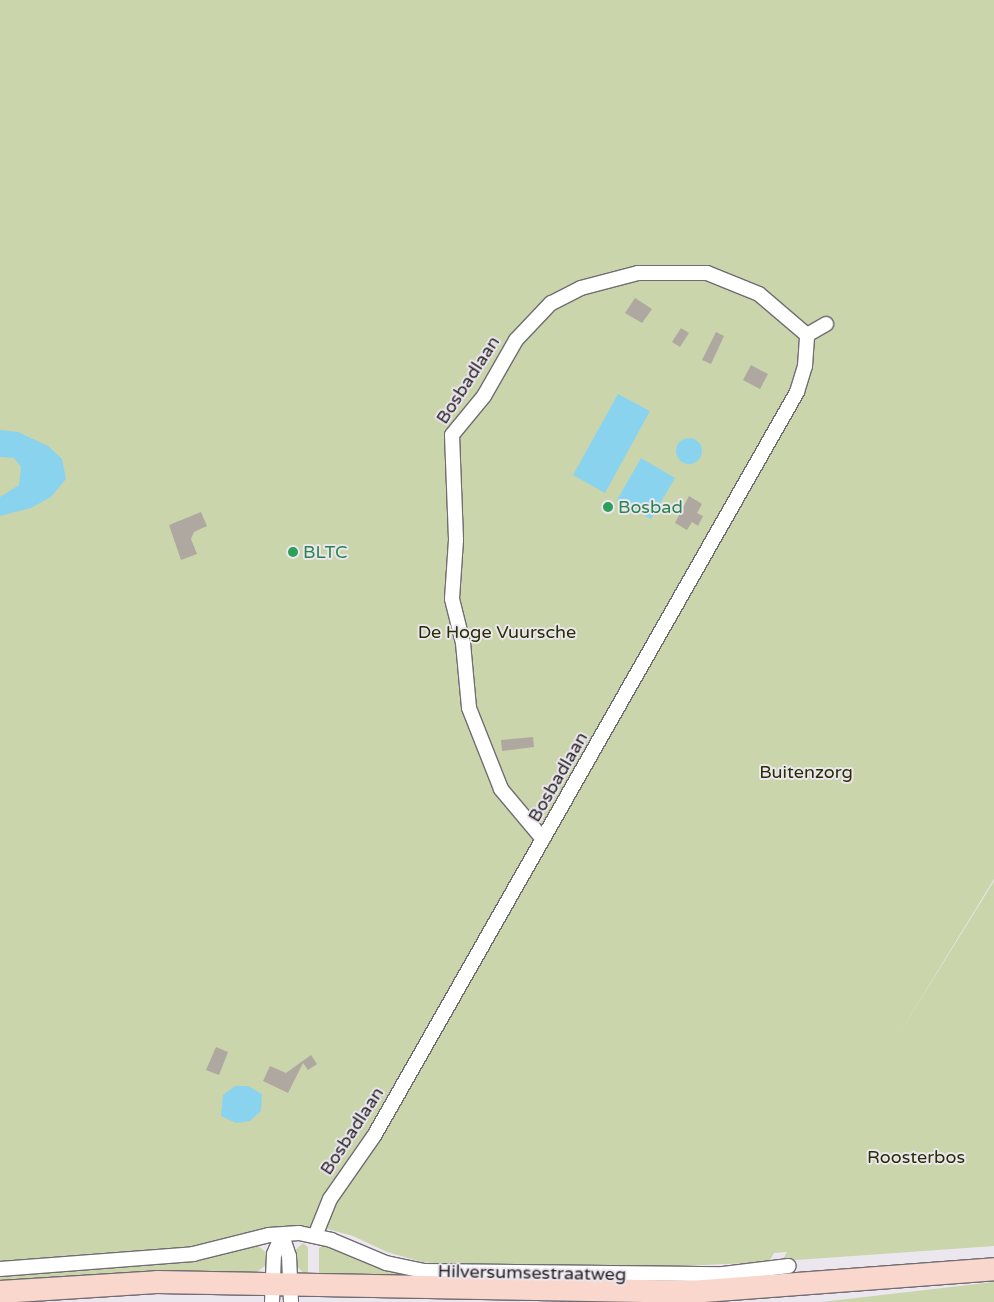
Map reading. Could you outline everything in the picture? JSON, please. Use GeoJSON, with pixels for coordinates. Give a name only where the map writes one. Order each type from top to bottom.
{"type":"FeatureCollection","features":[{"type":"Feature","properties":{"kind":"main road","name":"Hilversumsestraatweg"},"geometry":{"type":"LineString","coordinates":[[596,1302],[692,1292],[994,1269]]}},
{"type":"Feature","properties":{"kind":"main road","name":"Hilversumsestraatweg"},"geometry":{"type":"LineString","coordinates":[[0,1292],[104,1284],[282,1293],[692,1292]]}},
{"type":"Feature","properties":{"kind":"main road"},"geometry":{"type":"LineString","coordinates":[[0,1298],[54,1302]]}},
{"type":"Feature","properties":{"kind":"street","name":"Bosbadlaan"},"geometry":{"type":"LineString","coordinates":[[315,1236],[330,1198],[374,1136],[797,392],[809,346],[808,335],[759,294],[707,273],[638,273],[581,288],[550,303],[516,340],[484,396],[452,435],[456,540],[452,599],[463,643],[469,708],[500,789],[542,839]]}},
{"type":"Feature","properties":{"kind":"street"},"geometry":{"type":"LineString","coordinates":[[808,335],[826,324]]}},
{"type":"Feature","properties":{"kind":"street"},"geometry":{"type":"LineString","coordinates":[[282,1235],[288,1247],[282,1293]]}},
{"type":"Feature","properties":{"kind":"street","name":"Hilversumsestraatweg"},"geometry":{"type":"LineString","coordinates":[[0,1269],[193,1254],[282,1235],[315,1236],[386,1263],[423,1272],[722,1274],[789,1266]]}},
{"type":"Feature","properties":{"kind":"green space","name":"De Hoge Vuursche"},"geometry":{"type":"Polygon","coordinates":[[[0,0],[994,0],[994,879],[896,1039],[994,881],[994,1246],[782,1261],[787,1252],[774,1253],[769,1262],[639,1268],[452,1265],[422,1262],[387,1252],[353,1236],[320,1227],[264,1232],[210,1247],[0,1264],[0,0]]]}},
{"type":"Feature","properties":{"kind":"green space"},"geometry":{"type":"Polygon","coordinates":[[[303,1243],[308,1247],[308,1278],[295,1264],[294,1251],[303,1243]]]}},
{"type":"Feature","properties":{"kind":"green space"},"geometry":{"type":"Polygon","coordinates":[[[327,1243],[376,1264],[768,1274],[712,1284],[319,1280],[319,1248],[327,1243]]]}},
{"type":"Feature","properties":{"kind":"green space"},"geometry":{"type":"Polygon","coordinates":[[[246,1245],[257,1245],[268,1254],[266,1265],[252,1276],[0,1286],[0,1274],[124,1267],[190,1259],[246,1245]]]}},
{"type":"Feature","properties":{"kind":"green space"},"geometry":{"type":"Polygon","coordinates":[[[994,1282],[994,1302],[822,1302],[994,1282]]]}},
{"type":"Feature","properties":{"kind":"water"},"geometry":{"type":"Polygon","coordinates":[[[618,394],[650,411],[605,493],[573,475],[618,394]]]}},
{"type":"Feature","properties":{"kind":"water"},"geometry":{"type":"Polygon","coordinates":[[[0,430],[18,432],[48,446],[62,459],[66,479],[51,497],[31,508],[0,516],[0,497],[19,485],[21,467],[14,458],[0,457],[0,430]]]}},
{"type":"Feature","properties":{"kind":"water"},"geometry":{"type":"Polygon","coordinates":[[[689,438],[698,442],[702,451],[698,460],[689,464],[680,460],[676,451],[680,442],[689,438]]]}},
{"type":"Feature","properties":{"kind":"water"},"geometry":{"type":"Polygon","coordinates":[[[641,458],[675,478],[651,519],[617,500],[641,458]]]}},
{"type":"Feature","properties":{"kind":"water"},"geometry":{"type":"Polygon","coordinates":[[[235,1086],[248,1086],[262,1094],[261,1111],[250,1121],[236,1123],[221,1116],[223,1095],[235,1086]]]}},
{"type":"Feature","properties":{"kind":"building"},"geometry":{"type":"Polygon","coordinates":[[[635,298],[652,309],[642,323],[625,313],[635,298]]]}},
{"type":"Feature","properties":{"kind":"building"},"geometry":{"type":"Polygon","coordinates":[[[681,328],[689,333],[680,347],[672,342],[681,328]]]}},
{"type":"Feature","properties":{"kind":"building"},"geometry":{"type":"Polygon","coordinates":[[[716,332],[724,336],[711,364],[702,360],[716,332]]]}},
{"type":"Feature","properties":{"kind":"building"},"geometry":{"type":"Polygon","coordinates":[[[751,365],[768,374],[760,389],[743,380],[751,365]]]}},
{"type":"Feature","properties":{"kind":"building"},"geometry":{"type":"Polygon","coordinates":[[[689,496],[702,504],[697,513],[703,516],[698,526],[692,522],[687,530],[675,523],[689,496]]]}},
{"type":"Feature","properties":{"kind":"building"},"geometry":{"type":"Polygon","coordinates":[[[201,512],[207,526],[194,532],[191,539],[197,554],[181,560],[169,525],[201,512]]]}},
{"type":"Feature","properties":{"kind":"building"},"geometry":{"type":"Polygon","coordinates":[[[533,737],[534,747],[502,751],[501,740],[533,737]]]}},
{"type":"Feature","properties":{"kind":"building"},"geometry":{"type":"Polygon","coordinates":[[[216,1047],[228,1052],[219,1075],[206,1070],[216,1047]]]}},
{"type":"Feature","properties":{"kind":"building"},"geometry":{"type":"Polygon","coordinates":[[[311,1055],[317,1064],[308,1070],[303,1063],[288,1093],[263,1081],[270,1066],[286,1073],[311,1055]]]}},
{"type":"Feature","properties":{"kind":"place","name":"Bosbad"},"geometry":{"type":"Point","coordinates":[608,507]}},
{"type":"Feature","properties":{"kind":"place","name":"BLTC"},"geometry":{"type":"Point","coordinates":[293,552]}},
{"type":"Feature","properties":{"kind":"park label","name":"Buitenzorg"},"geometry":{"type":"Point","coordinates":[806,772]}},
{"type":"Feature","properties":{"kind":"park label","name":"Roosterbos"},"geometry":{"type":"Point","coordinates":[916,1157]}}]}
